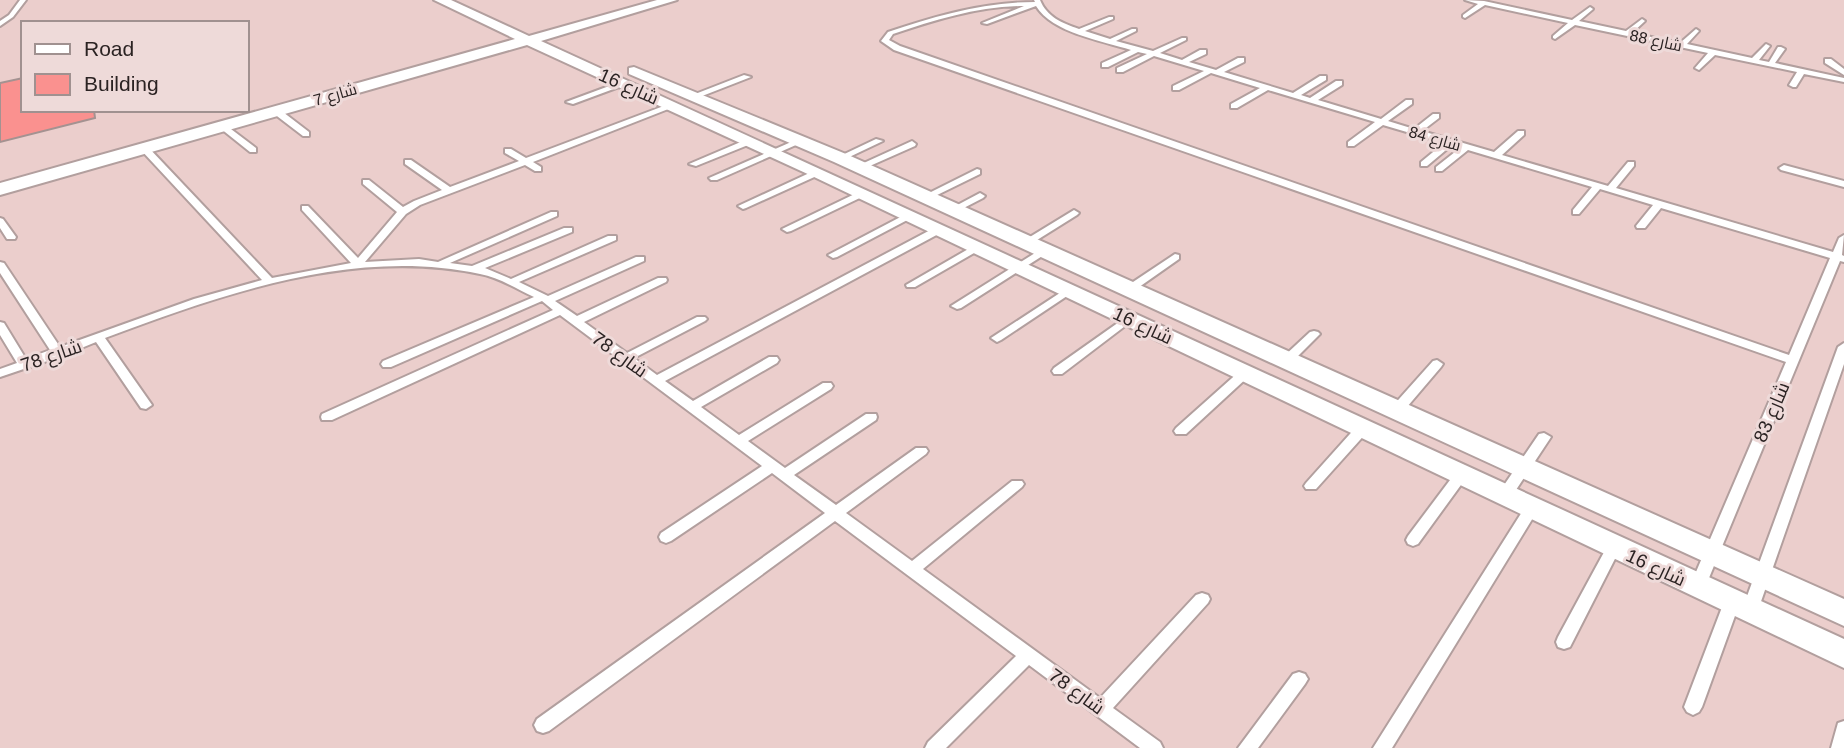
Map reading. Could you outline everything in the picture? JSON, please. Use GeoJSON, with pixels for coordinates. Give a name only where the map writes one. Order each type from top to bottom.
{"type":"FeatureCollection","features":[{"type":"Feature","properties":{"kind":"street","name":"شارع 16"},"geometry":{"type":"LineString","coordinates":[[441,0],[532,34]]}},
{"type":"Feature","properties":{"kind":"street","name":"شارع 16"},"geometry":{"type":"LineString","coordinates":[[474,0],[532,34],[619,76],[672,106],[1844,654]]}},
{"type":"Feature","properties":{"kind":"street","name":"شارع 7"},"geometry":{"type":"LineString","coordinates":[[0,174],[227,118],[276,111],[532,34],[634,0]]}},
{"type":"Feature","properties":{"kind":"street","name":"شارع 7"},"geometry":{"type":"LineString","coordinates":[[248,106],[671,0]]}},
{"type":"Feature","properties":{"kind":"street","name":"شارع 16"},"geometry":{"type":"LineString","coordinates":[[619,76],[694,96],[801,141],[1844,613]]}},
{"type":"Feature","properties":{"kind":"street","name":"شارع 7"},"geometry":{"type":"LineString","coordinates":[[0,189],[144,148],[227,118]]}},
{"type":"Feature","properties":{"kind":"lane"},"geometry":{"type":"LineString","coordinates":[[0,24],[11,16],[23,0]]}},
{"type":"Feature","properties":{"kind":"lane","name":"شارع 88"},"geometry":{"type":"LineString","coordinates":[[1468,0],[1844,80]]}},
{"type":"Feature","properties":{"kind":"lane"},"geometry":{"type":"LineString","coordinates":[[1499,7],[1508,0]]}},
{"type":"Feature","properties":{"kind":"lane"},"geometry":{"type":"LineString","coordinates":[[1037,2],[1002,1],[973,7],[890,33],[885,41],[897,48],[1793,360]]}},
{"type":"Feature","properties":{"kind":"lane"},"geometry":{"type":"LineString","coordinates":[[985,23],[1037,2]]}},
{"type":"Feature","properties":{"kind":"lane","name":"شارع 84"},"geometry":{"type":"LineString","coordinates":[[1037,2],[1046,14],[1080,32],[1840,257]]}},
{"type":"Feature","properties":{"kind":"lane"},"geometry":{"type":"LineString","coordinates":[[1465,16],[1485,4]]}},
{"type":"Feature","properties":{"kind":"lane"},"geometry":{"type":"LineString","coordinates":[[1548,17],[1558,9]]}},
{"type":"Feature","properties":{"kind":"lane"},"geometry":{"type":"LineString","coordinates":[[1555,37],[1590,9]]}},
{"type":"Feature","properties":{"kind":"lane"},"geometry":{"type":"LineString","coordinates":[[1080,32],[1111,18]]}},
{"type":"Feature","properties":{"kind":"lane"},"geometry":{"type":"LineString","coordinates":[[1628,34],[1642,21]]}},
{"type":"Feature","properties":{"kind":"lane"},"geometry":{"type":"LineString","coordinates":[[1110,41],[1134,30]]}},
{"type":"Feature","properties":{"kind":"lane"},"geometry":{"type":"LineString","coordinates":[[1681,46],[1696,31]]}},
{"type":"Feature","properties":{"kind":"lane"},"geometry":{"type":"LineString","coordinates":[[1120,70],[1184,39]]}},
{"type":"Feature","properties":{"kind":"lane"},"geometry":{"type":"LineString","coordinates":[[1754,61],[1766,46]]}},
{"type":"Feature","properties":{"kind":"lane"},"geometry":{"type":"LineString","coordinates":[[1770,65],[1781,49]]}},
{"type":"Feature","properties":{"kind":"lane"},"geometry":{"type":"LineString","coordinates":[[1105,65],[1138,50]]}},
{"type":"Feature","properties":{"kind":"lane"},"geometry":{"type":"LineString","coordinates":[[1182,63],[1203,52]]}},
{"type":"Feature","properties":{"kind":"lane"},"geometry":{"type":"LineString","coordinates":[[1699,68],[1713,52]]}},
{"type":"Feature","properties":{"kind":"lane"},"geometry":{"type":"LineString","coordinates":[[1176,88],[1241,60]]}},
{"type":"Feature","properties":{"kind":"lane"},"geometry":{"type":"LineString","coordinates":[[1828,61],[1844,73]]}},
{"type":"Feature","properties":{"kind":"lane"},"geometry":{"type":"LineString","coordinates":[[1793,85],[1802,71]]}},
{"type":"Feature","properties":{"kind":"lane"},"geometry":{"type":"LineString","coordinates":[[570,102],[619,76]]}},
{"type":"Feature","properties":{"kind":"lane"},"geometry":{"type":"LineString","coordinates":[[694,96],[747,77]]}},
{"type":"Feature","properties":{"kind":"lane"},"geometry":{"type":"LineString","coordinates":[[1294,96],[1323,78]]}},
{"type":"Feature","properties":{"kind":"lane"},"geometry":{"type":"LineString","coordinates":[[1311,101],[1339,83]]}},
{"type":"Feature","properties":{"kind":"lane"},"geometry":{"type":"LineString","coordinates":[[1234,106],[1266,88]]}},
{"type":"Feature","properties":{"kind":"lane"},"geometry":{"type":"LineString","coordinates":[[1351,144],[1409,102]]}},
{"type":"Feature","properties":{"kind":"lane"},"geometry":{"type":"LineString","coordinates":[[305,208],[358,264],[403,212],[447,189],[672,106]]}},
{"type":"Feature","properties":{"kind":"lane"},"geometry":{"type":"LineString","coordinates":[[276,111],[306,134]]}},
{"type":"Feature","properties":{"kind":"lane"},"geometry":{"type":"LineString","coordinates":[[1415,132],[1436,116]]}},
{"type":"Feature","properties":{"kind":"lane"},"geometry":{"type":"LineString","coordinates":[[227,118],[253,150]]}},
{"type":"Feature","properties":{"kind":"lane"},"geometry":{"type":"LineString","coordinates":[[1496,155],[1521,133]]}},
{"type":"Feature","properties":{"kind":"lane"},"geometry":{"type":"LineString","coordinates":[[693,164],[750,141]]}},
{"type":"Feature","properties":{"kind":"lane"},"geometry":{"type":"LineString","coordinates":[[714,178],[801,141]]}},
{"type":"Feature","properties":{"kind":"lane"},"geometry":{"type":"LineString","coordinates":[[850,163],[879,141]]}},
{"type":"Feature","properties":{"kind":"lane"},"geometry":{"type":"LineString","coordinates":[[1424,164],[1451,142]]}},
{"type":"Feature","properties":{"kind":"lane"},"geometry":{"type":"LineString","coordinates":[[850,163],[912,144]]}},
{"type":"Feature","properties":{"kind":"lane"},"geometry":{"type":"LineString","coordinates":[[1439,169],[1466,146]]}},
{"type":"Feature","properties":{"kind":"lane"},"geometry":{"type":"LineString","coordinates":[[144,148],[269,281]]}},
{"type":"Feature","properties":{"kind":"lane"},"geometry":{"type":"LineString","coordinates":[[508,151],[538,169]]}},
{"type":"Feature","properties":{"kind":"lane"},"geometry":{"type":"LineString","coordinates":[[408,162],[447,189]]}},
{"type":"Feature","properties":{"kind":"lane"},"geometry":{"type":"LineString","coordinates":[[1610,189],[1631,164]]}},
{"type":"Feature","properties":{"kind":"lane"},"geometry":{"type":"LineString","coordinates":[[1784,168],[1844,184]]}},
{"type":"Feature","properties":{"kind":"lane"},"geometry":{"type":"LineString","coordinates":[[743,206],[818,172]]}},
{"type":"Feature","properties":{"kind":"lane"},"geometry":{"type":"LineString","coordinates":[[926,197],[977,172]]}},
{"type":"Feature","properties":{"kind":"lane"},"geometry":{"type":"LineString","coordinates":[[366,183],[403,212]]}},
{"type":"Feature","properties":{"kind":"lane"},"geometry":{"type":"LineString","coordinates":[[1576,212],[1598,186]]}},
{"type":"Feature","properties":{"kind":"lane"},"geometry":{"type":"LineString","coordinates":[[787,229],[863,193]]}},
{"type":"Feature","properties":{"kind":"lane"},"geometry":{"type":"LineString","coordinates":[[953,210],[981,196]]}},
{"type":"Feature","properties":{"kind":"lane"},"geometry":{"type":"LineString","coordinates":[[1642,226],[1658,204]]}},
{"type":"Feature","properties":{"kind":"lane"},"geometry":{"type":"LineString","coordinates":[[957,306],[1018,266],[1034,247],[1074,213]]}},
{"type":"Feature","properties":{"kind":"lane"},"geometry":{"type":"LineString","coordinates":[[442,263],[554,214]]}},
{"type":"Feature","properties":{"kind":"lane"},"geometry":{"type":"LineString","coordinates":[[833,255],[910,215]]}},
{"type":"Feature","properties":{"kind":"lane"},"geometry":{"type":"LineString","coordinates":[[0,221],[11,237]]}},
{"type":"Feature","properties":{"kind":"lane"},"geometry":{"type":"LineString","coordinates":[[656,381],[940,229]]}},
{"type":"Feature","properties":{"kind":"lane"},"geometry":{"type":"LineString","coordinates":[[476,268],[568,230]]}},
{"type":"Feature","properties":{"kind":"lane"},"geometry":{"type":"LineString","coordinates":[[514,280],[612,238]]}},
{"type":"Feature","properties":{"kind":"lane","name":"شارع 83"},"geometry":{"type":"LineString","coordinates":[[1698,586],[1793,360],[1840,257],[1844,238]]}},
{"type":"Feature","properties":{"kind":"lane"},"geometry":{"type":"LineString","coordinates":[[911,285],[977,247]]}},
{"type":"Feature","properties":{"kind":"lane"},"geometry":{"type":"LineString","coordinates":[[1128,290],[1175,257]]}},
{"type":"Feature","properties":{"kind":"lane"},"geometry":{"type":"LineString","coordinates":[[387,364],[639,259]]}},
{"type":"Feature","properties":{"kind":"lane","name":"شارع 78"},"geometry":{"type":"LineString","coordinates":[[0,373],[269,281],[358,264],[442,263],[476,268],[514,280],[561,310],[1154,748]]}},
{"type":"Feature","properties":{"kind":"lane"},"geometry":{"type":"LineString","coordinates":[[0,265],[58,353]]}},
{"type":"Feature","properties":{"kind":"lane"},"geometry":{"type":"LineString","coordinates":[[576,321],[662,280]]}},
{"type":"Feature","properties":{"kind":"lane"},"geometry":{"type":"LineString","coordinates":[[997,338],[1069,290]]}},
{"type":"Feature","properties":{"kind":"lane"},"geometry":{"type":"LineString","coordinates":[[327,417],[561,310]]}},
{"type":"Feature","properties":{"kind":"lane"},"geometry":{"type":"LineString","coordinates":[[1058,371],[1129,318]]}},
{"type":"Feature","properties":{"kind":"lane"},"geometry":{"type":"LineString","coordinates":[[626,358],[701,319]]}},
{"type":"Feature","properties":{"kind":"lane"},"geometry":{"type":"LineString","coordinates":[[0,325],[24,365]]}},
{"type":"Feature","properties":{"kind":"lane"},"geometry":{"type":"LineString","coordinates":[[1286,361],[1314,334]]}},
{"type":"Feature","properties":{"kind":"lane"},"geometry":{"type":"LineString","coordinates":[[99,338],[146,405]]}},
{"type":"Feature","properties":{"kind":"lane"},"geometry":{"type":"LineString","coordinates":[[1693,707],[1741,606],[1762,577],[1839,376],[1843,354]]}},
{"type":"Feature","properties":{"kind":"lane"},"geometry":{"type":"LineString","coordinates":[[692,407],[773,360]]}},
{"type":"Feature","properties":{"kind":"lane"},"geometry":{"type":"LineString","coordinates":[[1396,411],[1437,364]]}},
{"type":"Feature","properties":{"kind":"lane"},"geometry":{"type":"LineString","coordinates":[[1181,431],[1245,373]]}},
{"type":"Feature","properties":{"kind":"lane"},"geometry":{"type":"LineString","coordinates":[[738,441],[827,386]]}},
{"type":"Feature","properties":{"kind":"lane"},"geometry":{"type":"LineString","coordinates":[[666,537],[871,416]]}},
{"type":"Feature","properties":{"kind":"lane"},"geometry":{"type":"LineString","coordinates":[[1311,486],[1363,428]]}},
{"type":"Feature","properties":{"kind":"lane"},"geometry":{"type":"LineString","coordinates":[[1505,495],[1544,437]]}},
{"type":"Feature","properties":{"kind":"lane"},"geometry":{"type":"LineString","coordinates":[[543,725],[921,451]]}},
{"type":"Feature","properties":{"kind":"lane"},"geometry":{"type":"LineString","coordinates":[[1413,540],[1461,475]]}},
{"type":"Feature","properties":{"kind":"lane"},"geometry":{"type":"LineString","coordinates":[[912,569],[1017,484]]}},
{"type":"Feature","properties":{"kind":"lane"},"geometry":{"type":"LineString","coordinates":[[1382,748],[1532,508]]}},
{"type":"Feature","properties":{"kind":"lane"},"geometry":{"type":"LineString","coordinates":[[1564,642],[1614,547]]}},
{"type":"Feature","properties":{"kind":"lane"},"geometry":{"type":"LineString","coordinates":[[1101,709],[1202,598]]}},
{"type":"Feature","properties":{"kind":"lane"},"geometry":{"type":"LineString","coordinates":[[934,748],[1028,655]]}},
{"type":"Feature","properties":{"kind":"lane"},"geometry":{"type":"LineString","coordinates":[[1247,748],[1299,679]]}},
{"type":"Feature","properties":{"kind":"lane"},"geometry":{"type":"LineString","coordinates":[[1840,748],[1844,729]]}},
{"type":"Feature","properties":{"kind":"shaded area"},"geometry":{"type":"Polygon","coordinates":[[[0,0],[1844,0],[1844,748],[0,748],[0,0]]]}},
{"type":"Feature","properties":{"kind":"building"},"geometry":{"type":"Polygon","coordinates":[[[21,78],[21,112],[94,112],[95,118],[0,142],[0,83],[21,78]]]}}]}
